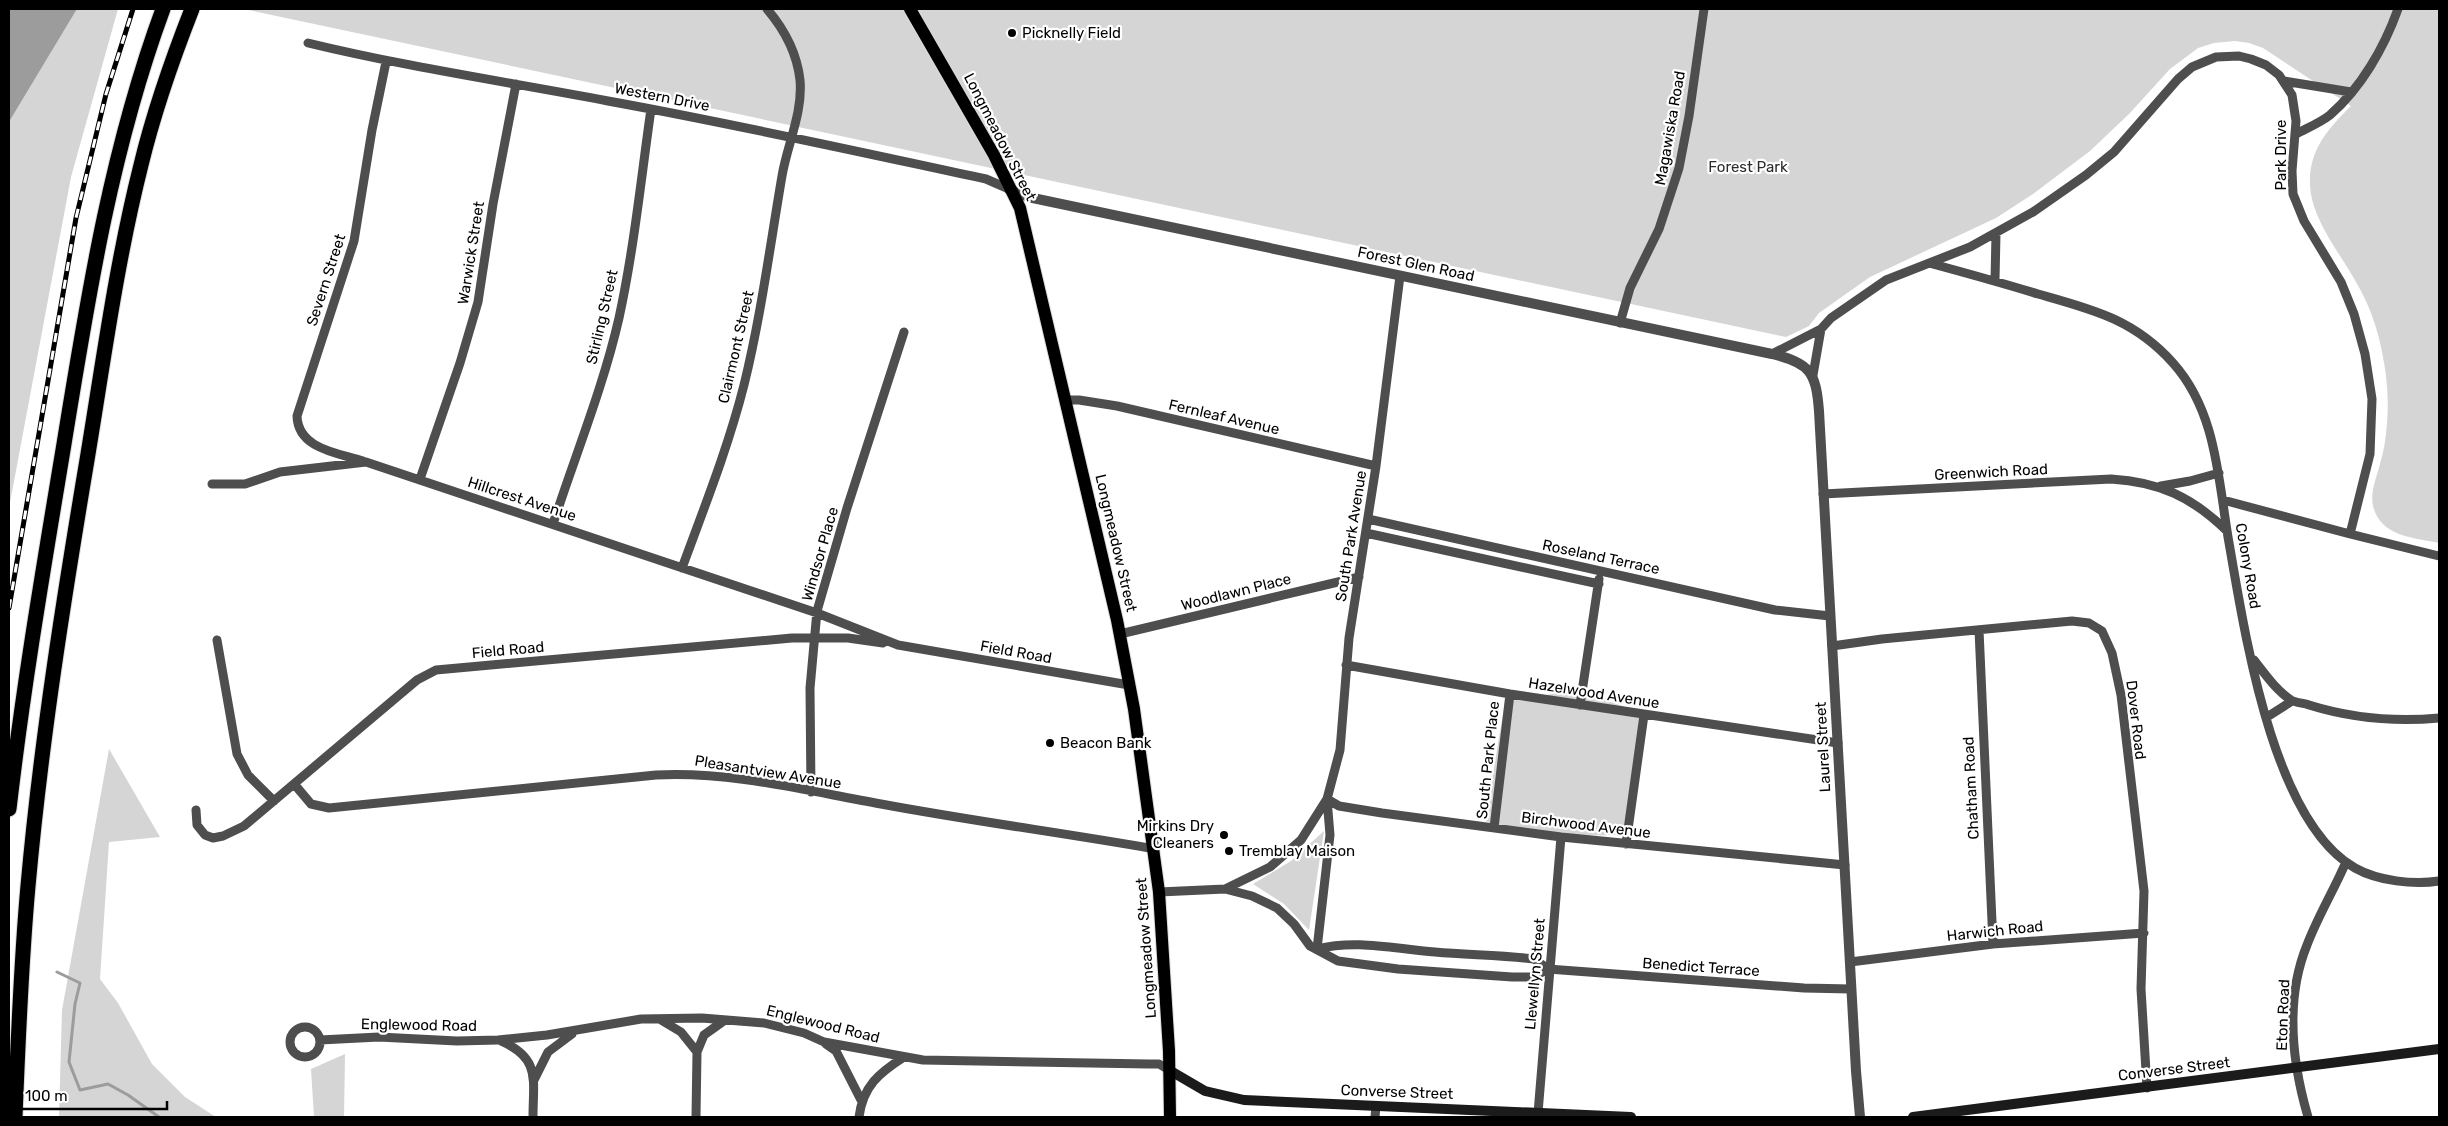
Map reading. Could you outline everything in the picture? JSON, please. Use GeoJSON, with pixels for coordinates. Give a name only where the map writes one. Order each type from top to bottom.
{"type":"FeatureCollection","features":[{"type":"Feature","properties":{"kind":"highway"},"geometry":{"type":"LineString","coordinates":[[9,809],[40,593],[100,232],[129,110],[163,9]]}},
{"type":"Feature","properties":{"kind":"highway"},"geometry":{"type":"LineString","coordinates":[[15,1117],[20,1000],[28,885],[45,731],[104,351],[132,204],[154,118],[192,9]]}},
{"type":"Feature","properties":{"kind":"main road","name":"Longmeadow Street"},"geometry":{"type":"LineString","coordinates":[[910,9],[994,155],[1020,208],[1066,400],[1120,634],[1155,849],[1169,1070],[1170,1117]]}},
{"type":"Feature","properties":{"kind":"main road","name":"Converse Street"},"geometry":{"type":"LineString","coordinates":[[1913,1117],[2439,1050]]}},
{"type":"Feature","properties":{"kind":"main road","name":"Converse Street"},"geometry":{"type":"LineString","coordinates":[[1169,1070],[1198,1088],[1236,1099],[1510,1114],[1538,1113],[1631,1117]]}},
{"type":"Feature","properties":{"kind":"street","name":"Clairmont Street"},"geometry":{"type":"LineString","coordinates":[[682,568],[714,480],[744,384],[791,137],[800,104],[798,72],[787,39],[767,9]]}},
{"type":"Feature","properties":{"kind":"street","name":"Magawiska Road"},"geometry":{"type":"LineString","coordinates":[[1620,323],[1630,288],[1659,229],[1679,168],[1689,116],[1704,9]]}},
{"type":"Feature","properties":{"kind":"street"},"geometry":{"type":"LineString","coordinates":[[2296,134],[2330,115],[2351,92],[2382,49],[2398,9]]}},
{"type":"Feature","properties":{"kind":"street","name":"Western Drive"},"geometry":{"type":"LineString","coordinates":[[308,43],[386,62],[651,109],[791,137],[986,179],[1010,189]]}},
{"type":"Feature","properties":{"kind":"street"},"geometry":{"type":"LineString","coordinates":[[1772,354],[1821,328],[1831,318],[1886,280],[1996,234],[2033,212],[2100,164],[2140,125],[2178,78],[2200,62],[2224,56],[2251,59],[2272,70],[2284,81],[2351,92]]}},
{"type":"Feature","properties":{"kind":"street","name":"Severn Street"},"geometry":{"type":"LineString","coordinates":[[366,462],[308,441],[299,428],[297,416],[354,241],[372,130],[386,62]]}},
{"type":"Feature","properties":{"kind":"street","name":"Park Drive"},"geometry":{"type":"LineString","coordinates":[[2284,81],[2292,95],[2296,134],[2292,171],[2295,200],[2309,229],[2346,293],[2358,327],[2370,377],[2372,412],[2370,454],[2350,534]]}},
{"type":"Feature","properties":{"kind":"street","name":"Warwick Street"},"geometry":{"type":"LineString","coordinates":[[420,479],[457,371],[478,302],[492,204],[516,84]]}},
{"type":"Feature","properties":{"kind":"street","name":"Stirling Street"},"geometry":{"type":"LineString","coordinates":[[553,524],[596,397],[619,318],[651,109]]}},
{"type":"Feature","properties":{"kind":"street","name":"Forest Glen Road"},"geometry":{"type":"LineString","coordinates":[[1010,189],[1028,197],[1772,354],[1804,365],[1813,375]]}},
{"type":"Feature","properties":{"kind":"street"},"geometry":{"type":"LineString","coordinates":[[1995,280],[1996,234]]}},
{"type":"Feature","properties":{"kind":"street","name":"Colony Road"},"geometry":{"type":"LineString","coordinates":[[1929,263],[1995,280],[2101,312],[2128,326],[2164,354],[2182,374],[2200,405],[2210,432],[2252,658],[2267,717],[2286,774],[2303,812],[2326,844],[2346,862],[2371,875],[2412,882],[2439,881]]}},
{"type":"Feature","properties":{"kind":"street","name":"South Park Avenue"},"geometry":{"type":"LineString","coordinates":[[1159,892],[1225,889],[1270,867],[1287,855],[1308,830],[1327,799],[1340,750],[1346,665],[1376,466],[1400,276]]}},
{"type":"Feature","properties":{"kind":"street"},"geometry":{"type":"LineString","coordinates":[[1813,375],[1821,328]]}},
{"type":"Feature","properties":{"kind":"street","name":"Windsor Place"},"geometry":{"type":"LineString","coordinates":[[811,792],[810,688],[817,613],[904,332]]}},
{"type":"Feature","properties":{"kind":"street","name":"Laurel Street"},"geometry":{"type":"LineString","coordinates":[[1813,375],[1818,397],[1851,989],[1860,1117]]}},
{"type":"Feature","properties":{"kind":"street","name":"Fernleaf Avenue"},"geometry":{"type":"LineString","coordinates":[[1066,400],[1079,400],[1117,406],[1376,466]]}},
{"type":"Feature","properties":{"kind":"street","name":"Hillcrest Avenue"},"geometry":{"type":"LineString","coordinates":[[212,484],[245,484],[280,472],[366,462],[817,613]]}},
{"type":"Feature","properties":{"kind":"street","name":"Greenwich Road"},"geometry":{"type":"LineString","coordinates":[[2159,486],[2183,483],[2219,473]]}},
{"type":"Feature","properties":{"kind":"street","name":"Greenwich Road"},"geometry":{"type":"LineString","coordinates":[[1823,494],[1985,487],[2111,478],[2159,486],[2189,499],[2207,511],[2227,530]]}},
{"type":"Feature","properties":{"kind":"street"},"geometry":{"type":"LineString","coordinates":[[2223,500],[2439,556]]}},
{"type":"Feature","properties":{"kind":"street","name":"Roseland Terrace"},"geometry":{"type":"LineString","coordinates":[[1368,518],[1600,572],[1775,610],[1830,616]]}},
{"type":"Feature","properties":{"kind":"street"},"geometry":{"type":"LineString","coordinates":[[1366,533],[1598,584]]}},
{"type":"Feature","properties":{"kind":"street"},"geometry":{"type":"LineString","coordinates":[[1580,705],[1600,572]]}},
{"type":"Feature","properties":{"kind":"street","name":"Woodlawn Place"},"geometry":{"type":"LineString","coordinates":[[1120,634],[1359,577]]}},
{"type":"Feature","properties":{"kind":"street","name":"Field Road"},"geometry":{"type":"LineString","coordinates":[[817,613],[898,646]]}},
{"type":"Feature","properties":{"kind":"street","name":"Dover Road"},"geometry":{"type":"LineString","coordinates":[[1832,646],[1882,639],[2082,622],[2098,627],[2107,640],[2121,695],[2144,891],[2141,989],[2147,1088]]}},
{"type":"Feature","properties":{"kind":"street","name":"Chatham Road"},"geometry":{"type":"LineString","coordinates":[[1978,630],[1993,944]]}},
{"type":"Feature","properties":{"kind":"street","name":"Field Road"},"geometry":{"type":"LineString","coordinates":[[196,810],[200,831],[208,837],[218,837],[237,831],[295,785],[400,694],[429,672],[792,638],[848,638],[1129,685]]}},
{"type":"Feature","properties":{"kind":"street"},"geometry":{"type":"LineString","coordinates":[[217,640],[237,754],[248,775],[274,802]]}},
{"type":"Feature","properties":{"kind":"street"},"geometry":{"type":"LineString","coordinates":[[2252,658],[2274,684],[2292,701],[2334,712],[2373,718],[2405,720],[2439,718]]}},
{"type":"Feature","properties":{"kind":"street","name":"Hazelwood Avenue"},"geometry":{"type":"LineString","coordinates":[[1346,665],[1510,694],[1838,744]]}},
{"type":"Feature","properties":{"kind":"street","name":"South Park Place"},"geometry":{"type":"LineString","coordinates":[[1494,828],[1510,694]]}},
{"type":"Feature","properties":{"kind":"street"},"geometry":{"type":"LineString","coordinates":[[2267,717],[2292,701]]}},
{"type":"Feature","properties":{"kind":"street"},"geometry":{"type":"LineString","coordinates":[[1626,844],[1644,715]]}},
{"type":"Feature","properties":{"kind":"street","name":"Pleasantview Avenue"},"geometry":{"type":"LineString","coordinates":[[295,785],[311,804],[329,808],[680,774],[745,780],[1155,849]]}},
{"type":"Feature","properties":{"kind":"street","name":"South Park Avenue"},"geometry":{"type":"LineString","coordinates":[[1317,949],[1330,835],[1327,799]]}},
{"type":"Feature","properties":{"kind":"street","name":"Birchwood Avenue"},"geometry":{"type":"LineString","coordinates":[[1327,799],[1339,806],[1561,837],[1844,865]]}},
{"type":"Feature","properties":{"kind":"street","name":"Llewellyn Street"},"geometry":{"type":"LineString","coordinates":[[1538,1113],[1548,969],[1561,837]]}},
{"type":"Feature","properties":{"kind":"street","name":"Eton Road"},"geometry":{"type":"LineString","coordinates":[[2308,1117],[2301,1094],[2294,1042],[2294,1013],[2299,967],[2314,928],[2346,862]]}},
{"type":"Feature","properties":{"kind":"street","name":"Benedict Terrace"},"geometry":{"type":"LineString","coordinates":[[1225,889],[1252,896],[1277,908],[1294,924],[1310,946],[1334,960],[1398,969],[1533,977],[1548,969]]}},
{"type":"Feature","properties":{"kind":"street","name":"Harwich Road"},"geometry":{"type":"LineString","coordinates":[[1850,962],[1993,944],[2144,933]]}},
{"type":"Feature","properties":{"kind":"street","name":"Benedict Terrace"},"geometry":{"type":"LineString","coordinates":[[1317,949],[1345,943],[1360,944],[1534,959],[1548,969],[1804,988],[1851,989]]}},
{"type":"Feature","properties":{"kind":"street"},"geometry":{"type":"LineString","coordinates":[[658,1019],[681,1032],[697,1052]]}},
{"type":"Feature","properties":{"kind":"street"},"geometry":{"type":"LineString","coordinates":[[696,1117],[697,1052],[701,1039],[707,1032],[727,1019]]}},
{"type":"Feature","properties":{"kind":"street","name":"Englewood Road"},"geometry":{"type":"LineString","coordinates":[[320,1040],[379,1037],[498,1040],[547,1035],[627,1021],[727,1019],[791,1028],[824,1042],[904,1057],[939,1060],[1082,1061],[1159,1064],[1169,1070]]}},
{"type":"Feature","properties":{"kind":"street"},"geometry":{"type":"LineString","coordinates":[[533,1080],[548,1052],[579,1029]]}},
{"type":"Feature","properties":{"kind":"street"},"geometry":{"type":"LineString","coordinates":[[498,1040],[517,1049],[525,1056],[531,1066],[533,1117]]}},
{"type":"Feature","properties":{"kind":"street"},"geometry":{"type":"LineString","coordinates":[[824,1042],[836,1051],[861,1100]]}},
{"type":"Feature","properties":{"kind":"street"},"geometry":{"type":"LineString","coordinates":[[859,1117],[861,1100],[872,1082],[882,1072],[904,1057]]}},
{"type":"Feature","properties":{"kind":"street"},"geometry":{"type":"LineString","coordinates":[[1375,1117],[1376,1106]]}},
{"type":"Feature","properties":{"kind":"green space"},"geometry":{"type":"Polygon","coordinates":[[[77,9],[118,9],[71,177],[9,508],[9,122],[77,9]]]}},
{"type":"Feature","properties":{"kind":"green space","name":"Forest Park"},"geometry":{"type":"Polygon","coordinates":[[[244,9],[2439,9],[2439,543],[2411,538],[2386,527],[2373,506],[2373,488],[2383,454],[2387,423],[2388,396],[2384,361],[2376,328],[2368,306],[2322,225],[2312,197],[2310,183],[2313,160],[2317,149],[2328,131],[2351,106],[2263,48],[2249,43],[2235,41],[2214,43],[2198,48],[2170,69],[2129,114],[2090,151],[2033,194],[1996,218],[1870,277],[1819,313],[1809,326],[1786,337],[244,9]]]}},
{"type":"Feature","properties":{"kind":"green space"},"geometry":{"type":"Polygon","coordinates":[[[1575,690],[1640,712],[1626,835],[1539,836],[1485,821],[1505,702],[1575,690]]]}},
{"type":"Feature","properties":{"kind":"green space"},"geometry":{"type":"Polygon","coordinates":[[[109,749],[160,837],[109,842],[100,979],[118,1003],[152,1064],[185,1097],[216,1117],[59,1117],[62,1010],[109,749]]]}},
{"type":"Feature","properties":{"kind":"green space"},"geometry":{"type":"Polygon","coordinates":[[[1324,831],[1309,930],[1284,904],[1253,884],[1291,861],[1324,831]]]}},
{"type":"Feature","properties":{"kind":"green space"},"geometry":{"type":"Polygon","coordinates":[[[345,1054],[344,1117],[314,1117],[311,1069],[345,1054]]]}},
{"type":"Feature","properties":{"kind":"shaded area"},"geometry":{"type":"Polygon","coordinates":[[[9,9],[77,9],[9,122],[9,9]]]}},
{"type":"Feature","properties":{"kind":"waterway"},"geometry":{"type":"LineString","coordinates":[[57,972],[80,983],[75,1004],[69,1062],[80,1090],[108,1084],[128,1095],[159,1117]]}},
{"type":"Feature","properties":{"kind":"railway"},"geometry":{"type":"LineString","coordinates":[[9,608],[76,218],[106,94],[133,9]]}},
{"type":"Feature","properties":{"kind":"place","name":"Picknelly Field"},"geometry":{"type":"Point","coordinates":[1012,33]}},
{"type":"Feature","properties":{"kind":"place","name":"Beacon Bank"},"geometry":{"type":"Point","coordinates":[1050,743]}},
{"type":"Feature","properties":{"kind":"place","name":"Mirkins Dry Cleaners"},"geometry":{"type":"Point","coordinates":[1224,835]}},
{"type":"Feature","properties":{"kind":"place","name":"Tremblay Maison"},"geometry":{"type":"Point","coordinates":[1229,851]}}]}
